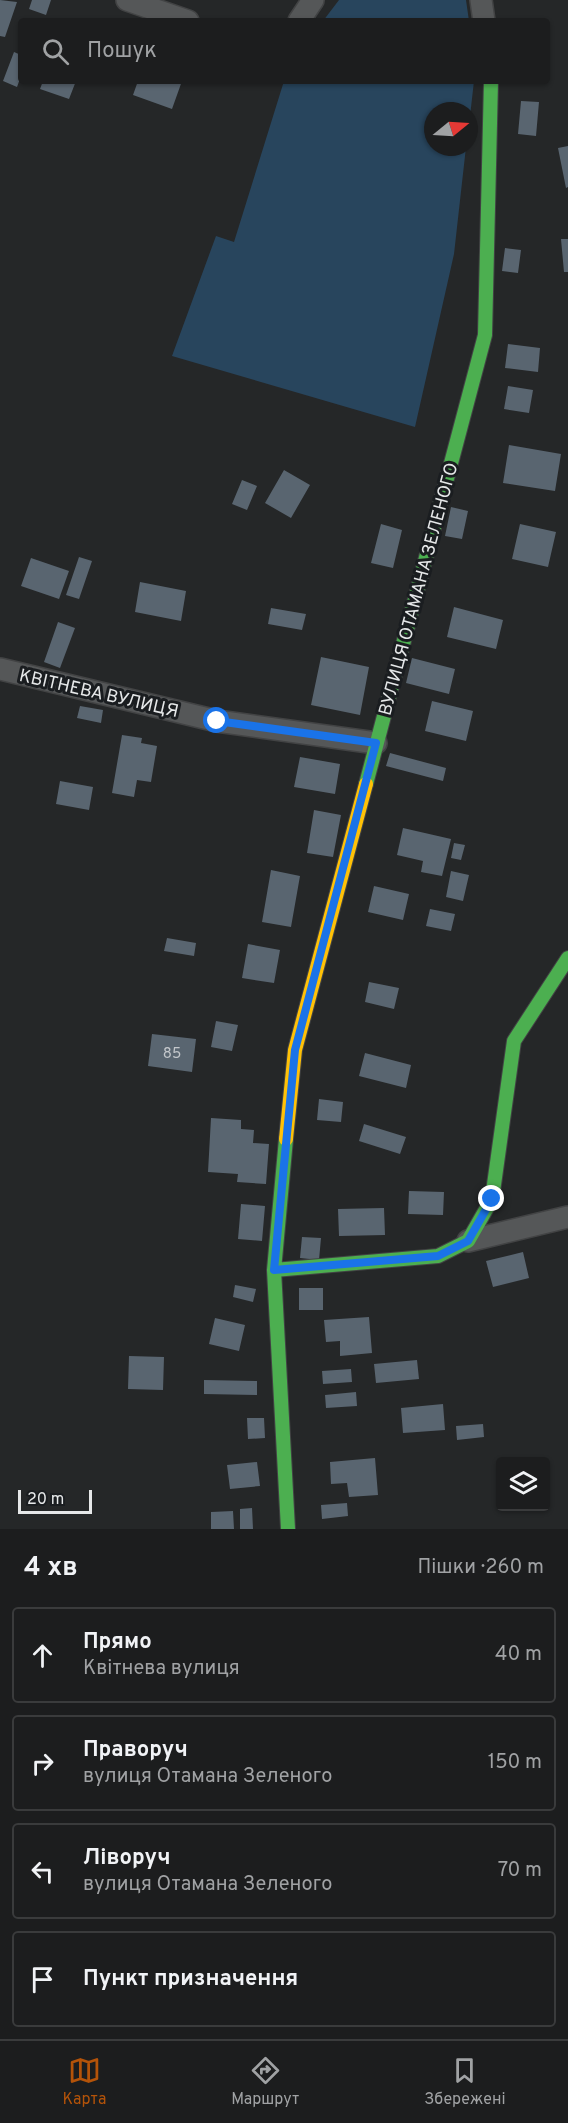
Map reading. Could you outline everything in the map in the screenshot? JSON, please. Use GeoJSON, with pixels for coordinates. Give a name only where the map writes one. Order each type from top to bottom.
{"type":"FeatureCollection","features":[{"type":"Feature","properties":{"kind":"street"},"geometry":{"type":"LineString","coordinates":[[127,0],[179,18]]}},
{"type":"Feature","properties":{"kind":"street"},"geometry":{"type":"LineString","coordinates":[[301,18],[313,0]]}},
{"type":"Feature","properties":{"kind":"street"},"geometry":{"type":"LineString","coordinates":[[481,0],[484,18]]}},
{"type":"Feature","properties":{"kind":"street","name":"ВУЛИЦЯ ОТАМАНА ЗЕЛЕНОГО"},"geometry":{"type":"LineString","coordinates":[[288,1529],[274,1270],[295,1050],[485,336],[491,84]]}},
{"type":"Feature","properties":{"kind":"street","name":"КВІТНЕВА ВУЛИЦЯ"},"geometry":{"type":"LineString","coordinates":[[0,669],[217,721],[376,743]]}},
{"type":"Feature","properties":{"kind":"street"},"geometry":{"type":"LineString","coordinates":[[468,1241],[492,1199],[514,1041],[568,958]]}},
{"type":"Feature","properties":{"kind":"street"},"geometry":{"type":"LineString","coordinates":[[274,1270],[438,1256],[468,1241],[568,1217]]}},
{"type":"Feature","properties":{"kind":"shaded area"},"geometry":{"type":"Polygon","coordinates":[[[339,0],[466,0],[469,18],[325,18],[339,0]]]}},
{"type":"Feature","properties":{"kind":"shaded area"},"geometry":{"type":"Polygon","coordinates":[[[283,84],[474,84],[472,102],[424,102],[424,156],[465,156],[454,254],[415,427],[172,356],[216,236],[234,242],[283,84]]]}},
{"type":"Feature","properties":{"kind":"building"},"geometry":{"type":"Polygon","coordinates":[[[0,0],[17,2],[5,37],[0,36],[0,0]]]}},
{"type":"Feature","properties":{"kind":"building"},"geometry":{"type":"Polygon","coordinates":[[[32,0],[51,0],[46,15],[29,9],[32,0]]]}},
{"type":"Feature","properties":{"kind":"building"},"geometry":{"type":"Polygon","coordinates":[[[14,52],[18,54],[17,87],[3,81],[14,52]]]}},
{"type":"Feature","properties":{"kind":"building"},"geometry":{"type":"Polygon","coordinates":[[[42,84],[75,84],[69,99],[40,89],[42,84]]]}},
{"type":"Feature","properties":{"kind":"building"},"geometry":{"type":"Polygon","coordinates":[[[137,84],[181,84],[172,109],[133,95],[137,84]]]}},
{"type":"Feature","properties":{"kind":"building"},"geometry":{"type":"Polygon","coordinates":[[[521,101],[539,102],[536,136],[518,134],[521,101]]]}},
{"type":"Feature","properties":{"kind":"building"},"geometry":{"type":"Polygon","coordinates":[[[568,146],[568,187],[566,188],[558,148],[568,146]]]}},
{"type":"Feature","properties":{"kind":"building"},"geometry":{"type":"Polygon","coordinates":[[[561,239],[568,239],[568,272],[564,272],[561,239]]]}},
{"type":"Feature","properties":{"kind":"building"},"geometry":{"type":"Polygon","coordinates":[[[505,248],[521,250],[518,273],[502,271],[505,248]]]}},
{"type":"Feature","properties":{"kind":"building"},"geometry":{"type":"Polygon","coordinates":[[[508,344],[540,348],[538,372],[505,368],[508,344]]]}},
{"type":"Feature","properties":{"kind":"building"},"geometry":{"type":"Polygon","coordinates":[[[508,386],[533,390],[529,413],[504,409],[508,386]]]}},
{"type":"Feature","properties":{"kind":"building"},"geometry":{"type":"Polygon","coordinates":[[[509,445],[561,454],[555,491],[503,483],[509,445]]]}},
{"type":"Feature","properties":{"kind":"building"},"geometry":{"type":"Polygon","coordinates":[[[284,470],[310,485],[291,518],[265,503],[284,470]]]}},
{"type":"Feature","properties":{"kind":"building"},"geometry":{"type":"Polygon","coordinates":[[[242,480],[257,486],[247,510],[232,504],[242,480]]]}},
{"type":"Feature","properties":{"kind":"building"},"geometry":{"type":"Polygon","coordinates":[[[451,507],[468,511],[462,539],[445,536],[451,507]]]}},
{"type":"Feature","properties":{"kind":"building"},"geometry":{"type":"Polygon","coordinates":[[[381,524],[402,530],[393,568],[371,563],[381,524]]]}},
{"type":"Feature","properties":{"kind":"building"},"geometry":{"type":"Polygon","coordinates":[[[520,524],[556,532],[548,567],[512,559],[520,524]]]}},
{"type":"Feature","properties":{"kind":"building"},"geometry":{"type":"Polygon","coordinates":[[[79,557],[92,561],[79,599],[66,595],[79,557]]]}},
{"type":"Feature","properties":{"kind":"building"},"geometry":{"type":"Polygon","coordinates":[[[31,558],[69,571],[59,599],[21,586],[31,558]]]}},
{"type":"Feature","properties":{"kind":"building"},"geometry":{"type":"Polygon","coordinates":[[[140,582],[186,591],[181,621],[135,612],[140,582]]]}},
{"type":"Feature","properties":{"kind":"building"},"geometry":{"type":"Polygon","coordinates":[[[454,607],[503,620],[496,649],[447,637],[454,607]]]}},
{"type":"Feature","properties":{"kind":"building"},"geometry":{"type":"Polygon","coordinates":[[[271,608],[306,614],[302,630],[268,624],[271,608]]]}},
{"type":"Feature","properties":{"kind":"building"},"geometry":{"type":"Polygon","coordinates":[[[58,622],[75,628],[60,668],[44,662],[58,622]]]}},
{"type":"Feature","properties":{"kind":"building"},"geometry":{"type":"Polygon","coordinates":[[[321,657],[369,667],[360,715],[311,705],[321,657]]]}},
{"type":"Feature","properties":{"kind":"building"},"geometry":{"type":"Polygon","coordinates":[[[412,658],[455,669],[449,694],[406,683],[412,658]]]}},
{"type":"Feature","properties":{"kind":"building"},"geometry":{"type":"Polygon","coordinates":[[[432,701],[473,711],[466,741],[425,731],[432,701]]]}},
{"type":"Feature","properties":{"kind":"building"},"geometry":{"type":"Polygon","coordinates":[[[80,706],[103,710],[101,723],[77,718],[80,706]]]}},
{"type":"Feature","properties":{"kind":"building"},"geometry":{"type":"Polygon","coordinates":[[[122,735],[142,738],[141,743],[157,746],[151,782],[137,780],[134,797],[112,793],[122,735]]]}},
{"type":"Feature","properties":{"kind":"building"},"geometry":{"type":"Polygon","coordinates":[[[390,753],[446,768],[443,781],[386,766],[390,753]]]}},
{"type":"Feature","properties":{"kind":"building"},"geometry":{"type":"Polygon","coordinates":[[[300,757],[340,764],[335,794],[294,787],[300,757]]]}},
{"type":"Feature","properties":{"kind":"building"},"geometry":{"type":"Polygon","coordinates":[[[60,781],[93,787],[89,810],[56,804],[60,781]]]}},
{"type":"Feature","properties":{"kind":"building"},"geometry":{"type":"Polygon","coordinates":[[[314,810],[341,815],[333,857],[307,853],[314,810]]]}},
{"type":"Feature","properties":{"kind":"building"},"geometry":{"type":"Polygon","coordinates":[[[403,828],[451,839],[442,876],[421,872],[423,861],[397,855],[403,828]]]}},
{"type":"Feature","properties":{"kind":"building"},"geometry":{"type":"Polygon","coordinates":[[[454,843],[465,845],[461,860],[451,858],[454,843]]]}},
{"type":"Feature","properties":{"kind":"building"},"geometry":{"type":"Polygon","coordinates":[[[271,870],[300,876],[291,927],[262,922],[271,870]]]}},
{"type":"Feature","properties":{"kind":"building"},"geometry":{"type":"Polygon","coordinates":[[[451,871],[469,875],[463,901],[446,897],[451,871]]]}},
{"type":"Feature","properties":{"kind":"building"},"geometry":{"type":"Polygon","coordinates":[[[374,886],[409,894],[403,920],[368,912],[374,886]]]}},
{"type":"Feature","properties":{"kind":"building"},"geometry":{"type":"Polygon","coordinates":[[[430,909],[455,914],[451,931],[426,926],[430,909]]]}},
{"type":"Feature","properties":{"kind":"building"},"geometry":{"type":"Polygon","coordinates":[[[167,938],[196,943],[194,956],[164,951],[167,938]]]}},
{"type":"Feature","properties":{"kind":"building"},"geometry":{"type":"Polygon","coordinates":[[[248,944],[280,950],[274,983],[242,978],[248,944]]]}},
{"type":"Feature","properties":{"kind":"building"},"geometry":{"type":"Polygon","coordinates":[[[369,982],[399,988],[394,1009],[365,1002],[369,982]]]}},
{"type":"Feature","properties":{"kind":"building"},"geometry":{"type":"Polygon","coordinates":[[[216,1021],[238,1025],[232,1051],[211,1047],[216,1021]]]}},
{"type":"Feature","properties":{"kind":"building"},"geometry":{"type":"Polygon","coordinates":[[[152,1034],[196,1039],[192,1072],[148,1066],[152,1034]]]}},
{"type":"Feature","properties":{"kind":"building"},"geometry":{"type":"Polygon","coordinates":[[[365,1053],[411,1065],[406,1088],[359,1076],[365,1053]]]}},
{"type":"Feature","properties":{"kind":"building"},"geometry":{"type":"Polygon","coordinates":[[[319,1099],[343,1102],[341,1122],[317,1120],[319,1099]]]}},
{"type":"Feature","properties":{"kind":"building"},"geometry":{"type":"Polygon","coordinates":[[[211,1118],[241,1120],[241,1129],[254,1130],[253,1143],[269,1144],[266,1184],[237,1182],[238,1174],[208,1172],[211,1118]]]}},
{"type":"Feature","properties":{"kind":"building"},"geometry":{"type":"Polygon","coordinates":[[[364,1124],[406,1137],[400,1154],[359,1141],[364,1124]]]}},
{"type":"Feature","properties":{"kind":"building"},"geometry":{"type":"Polygon","coordinates":[[[409,1191],[444,1192],[443,1215],[408,1214],[409,1191]]]}},
{"type":"Feature","properties":{"kind":"building"},"geometry":{"type":"Polygon","coordinates":[[[241,1204],[265,1206],[262,1241],[238,1239],[241,1204]]]}},
{"type":"Feature","properties":{"kind":"building"},"geometry":{"type":"Polygon","coordinates":[[[384,1208],[385,1235],[339,1236],[338,1209],[384,1208]]]}},
{"type":"Feature","properties":{"kind":"building"},"geometry":{"type":"Polygon","coordinates":[[[302,1237],[321,1238],[319,1260],[300,1258],[302,1237]]]}},
{"type":"Feature","properties":{"kind":"building"},"geometry":{"type":"Polygon","coordinates":[[[523,1252],[529,1278],[493,1287],[486,1261],[523,1252]]]}},
{"type":"Feature","properties":{"kind":"building"},"geometry":{"type":"Polygon","coordinates":[[[235,1285],[256,1289],[253,1302],[233,1297],[235,1285]]]}},
{"type":"Feature","properties":{"kind":"building"},"geometry":{"type":"Polygon","coordinates":[[[299,1288],[323,1288],[323,1310],[299,1310],[299,1288]]]}},
{"type":"Feature","properties":{"kind":"building"},"geometry":{"type":"Polygon","coordinates":[[[369,1317],[372,1353],[340,1356],[340,1341],[326,1342],[324,1320],[369,1317]]]}},
{"type":"Feature","properties":{"kind":"building"},"geometry":{"type":"Polygon","coordinates":[[[215,1318],[245,1325],[239,1351],[209,1344],[215,1318]]]}},
{"type":"Feature","properties":{"kind":"building"},"geometry":{"type":"Polygon","coordinates":[[[129,1356],[164,1357],[163,1390],[128,1389],[129,1356]]]}},
{"type":"Feature","properties":{"kind":"building"},"geometry":{"type":"Polygon","coordinates":[[[417,1360],[419,1379],[376,1383],[374,1364],[417,1360]]]}},
{"type":"Feature","properties":{"kind":"building"},"geometry":{"type":"Polygon","coordinates":[[[351,1369],[352,1382],[323,1384],[322,1371],[351,1369]]]}},
{"type":"Feature","properties":{"kind":"building"},"geometry":{"type":"Polygon","coordinates":[[[204,1380],[257,1381],[257,1395],[204,1394],[204,1380]]]}},
{"type":"Feature","properties":{"kind":"building"},"geometry":{"type":"Polygon","coordinates":[[[356,1392],[357,1406],[326,1408],[325,1395],[356,1392]]]}},
{"type":"Feature","properties":{"kind":"building"},"geometry":{"type":"Polygon","coordinates":[[[443,1404],[445,1430],[403,1433],[401,1408],[443,1404]]]}},
{"type":"Feature","properties":{"kind":"building"},"geometry":{"type":"Polygon","coordinates":[[[247,1418],[264,1418],[265,1438],[248,1439],[247,1418]]]}},
{"type":"Feature","properties":{"kind":"building"},"geometry":{"type":"Polygon","coordinates":[[[483,1424],[484,1437],[457,1440],[456,1426],[483,1424]]]}},
{"type":"Feature","properties":{"kind":"building"},"geometry":{"type":"Polygon","coordinates":[[[375,1458],[378,1495],[349,1497],[347,1483],[331,1484],[330,1462],[375,1458]]]}},
{"type":"Feature","properties":{"kind":"building"},"geometry":{"type":"Polygon","coordinates":[[[257,1462],[260,1486],[230,1489],[227,1465],[257,1462]]]}},
{"type":"Feature","properties":{"kind":"building"},"geometry":{"type":"Polygon","coordinates":[[[347,1503],[348,1516],[322,1519],[321,1505],[347,1503]]]}},
{"type":"Feature","properties":{"kind":"building"},"geometry":{"type":"Polygon","coordinates":[[[252,1508],[253,1529],[240,1529],[240,1509],[252,1508]]]}},
{"type":"Feature","properties":{"kind":"building"},"geometry":{"type":"Polygon","coordinates":[[[233,1511],[234,1529],[211,1529],[211,1512],[233,1511]]]}},
{"type":"Feature","properties":{"kind":"traffic: fast"},"geometry":{"type":"LineString","coordinates":[[366,784],[485,335],[491,84]]}},
{"type":"Feature","properties":{"kind":"traffic: fast"},"geometry":{"type":"LineString","coordinates":[[274,1270],[438,1256],[468,1241],[492,1199],[514,1041],[568,958]]}},
{"type":"Feature","properties":{"kind":"traffic: fast"},"geometry":{"type":"LineString","coordinates":[[286,1139],[274,1270],[288,1529]]}},
{"type":"Feature","properties":{"kind":"traffic: slow"},"geometry":{"type":"LineString","coordinates":[[286,1139],[295,1050],[366,784]]}},
{"type":"Feature","properties":{"kind":"route"},"geometry":{"type":"LineString","coordinates":[[217,721],[376,743],[295,1050],[274,1270],[438,1256],[468,1241],[492,1199]]}}]}
